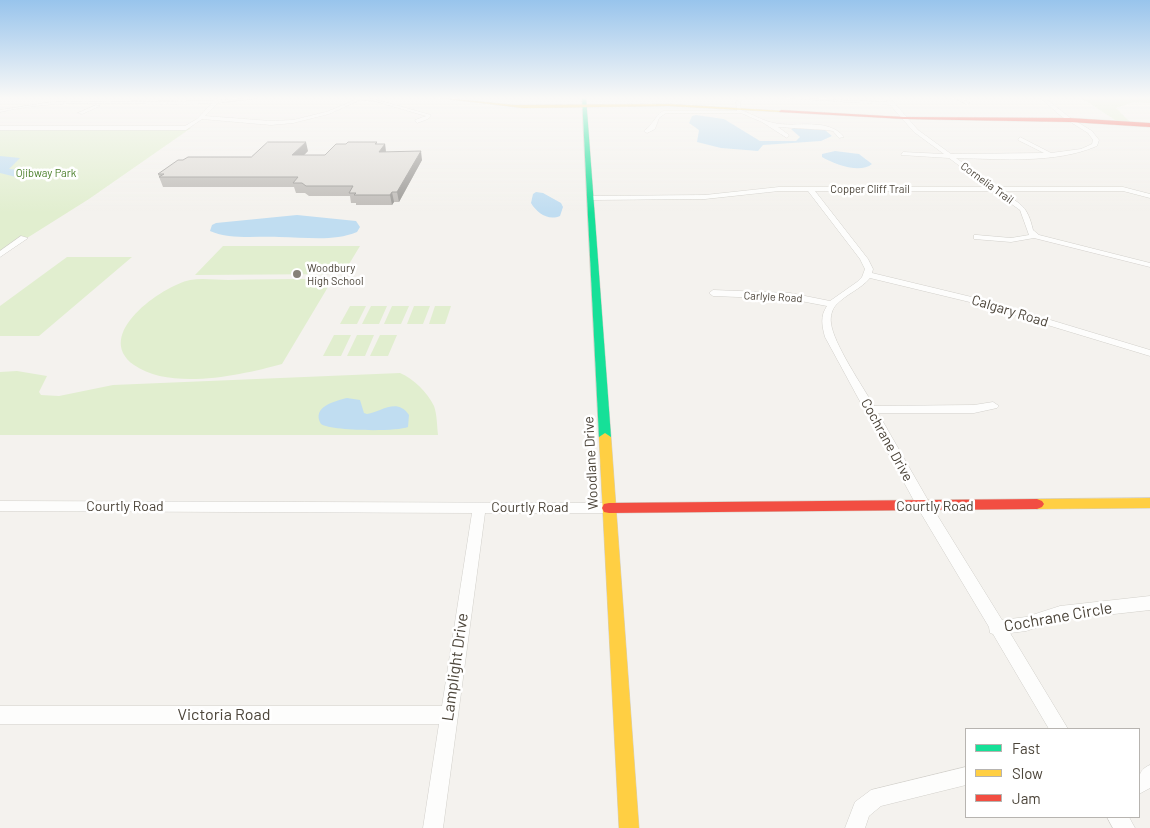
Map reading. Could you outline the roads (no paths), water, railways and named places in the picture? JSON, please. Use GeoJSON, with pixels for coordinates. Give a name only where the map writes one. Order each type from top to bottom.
{"type":"FeatureCollection","features":[{"type":"Feature","properties":{"kind":"street","name":"Woodlane Drive"},"geometry":{"type":"LineString","coordinates":[[586,136],[630,828]]}},
{"type":"Feature","properties":{"kind":"street","name":"Cornelia Trail"},"geometry":{"type":"LineString","coordinates":[[923,136],[1026,213],[1029,232],[1034,236]]}},
{"type":"Feature","properties":{"kind":"street"},"geometry":{"type":"LineString","coordinates":[[902,154],[1052,155],[1081,152],[1095,144],[1096,140],[1094,136]]}},
{"type":"Feature","properties":{"kind":"street"},"geometry":{"type":"LineString","coordinates":[[1020,139],[1052,155]]}},
{"type":"Feature","properties":{"kind":"street"},"geometry":{"type":"LineString","coordinates":[[810,189],[866,261],[869,269],[868,275],[863,282],[840,295],[831,304]]}},
{"type":"Feature","properties":{"kind":"street","name":"Copper Cliff Trail"},"geometry":{"type":"LineString","coordinates":[[590,198],[701,198],[766,190],[810,189],[1126,190],[1150,196]]}},
{"type":"Feature","properties":{"kind":"street"},"geometry":{"type":"LineString","coordinates":[[977,237],[1011,240],[1034,236],[1150,265]]}},
{"type":"Feature","properties":{"kind":"street"},"geometry":{"type":"LineString","coordinates":[[0,255],[24,238]]}},
{"type":"Feature","properties":{"kind":"street","name":"Calgary Road"},"geometry":{"type":"LineString","coordinates":[[868,275],[981,302],[1150,353]]}},
{"type":"Feature","properties":{"kind":"street","name":"Carlyle Road"},"geometry":{"type":"LineString","coordinates":[[714,294],[790,296],[831,304]]}},
{"type":"Feature","properties":{"kind":"street","name":"Cochrane Drive"},"geometry":{"type":"LineString","coordinates":[[831,304],[826,320],[828,335],[924,506],[996,628],[1058,728]]}},
{"type":"Feature","properties":{"kind":"street"},"geometry":{"type":"LineString","coordinates":[[871,410],[974,409],[993,406]]}},
{"type":"Feature","properties":{"kind":"street","name":"Courtly Road"},"geometry":{"type":"LineString","coordinates":[[0,506],[609,508],[1150,503]]}},
{"type":"Feature","properties":{"kind":"street","name":"Lamplight Drive"},"geometry":{"type":"LineString","coordinates":[[433,828],[479,507]]}},
{"type":"Feature","properties":{"kind":"street","name":"Cochrane Circle"},"geometry":{"type":"LineString","coordinates":[[996,628],[1026,624],[1060,613],[1150,603]]}},
{"type":"Feature","properties":{"kind":"street","name":"Victoria Road"},"geometry":{"type":"LineString","coordinates":[[0,715],[448,715]]}},
{"type":"Feature","properties":{"kind":"street"},"geometry":{"type":"LineString","coordinates":[[1140,783],[1148,779],[1150,774]]}},
{"type":"Feature","properties":{"kind":"street"},"geometry":{"type":"LineString","coordinates":[[855,828],[859,811],[867,802],[878,797],[965,776]]}},
{"type":"Feature","properties":{"kind":"water"},"geometry":{"type":"Polygon","coordinates":[[[698,136],[751,136],[760,141],[796,141],[800,137],[798,136],[832,136],[821,141],[763,145],[758,151],[721,148],[697,142],[698,136]]]}},
{"type":"Feature","properties":{"kind":"water"},"geometry":{"type":"Polygon","coordinates":[[[835,151],[859,154],[872,164],[867,167],[854,168],[840,165],[822,157],[822,154],[835,151]]]}},
{"type":"Feature","properties":{"kind":"water"},"geometry":{"type":"Polygon","coordinates":[[[0,156],[20,158],[9,169],[31,171],[32,173],[16,177],[0,173],[0,156]]]}},
{"type":"Feature","properties":{"kind":"water"},"geometry":{"type":"Polygon","coordinates":[[[536,192],[543,193],[561,203],[563,207],[560,216],[547,217],[536,210],[531,203],[533,194],[536,192]]]}},
{"type":"Feature","properties":{"kind":"water"},"geometry":{"type":"Polygon","coordinates":[[[297,215],[356,221],[360,227],[357,232],[348,235],[319,238],[235,237],[210,231],[212,225],[216,223],[297,215]]]}},
{"type":"Feature","properties":{"kind":"water"},"geometry":{"type":"Polygon","coordinates":[[[347,398],[360,400],[364,413],[367,414],[389,407],[399,407],[409,415],[408,427],[391,430],[364,430],[337,428],[321,424],[319,413],[322,409],[331,403],[347,398]]]}},
{"type":"Feature","properties":{"kind":"place","name":"Woodbury High School"},"geometry":{"type":"Point","coordinates":[297,274]}},
{"type":"Feature","properties":{"kind":"park label","name":"Ojibway Park"},"geometry":{"type":"Point","coordinates":[46,173]}}]}
